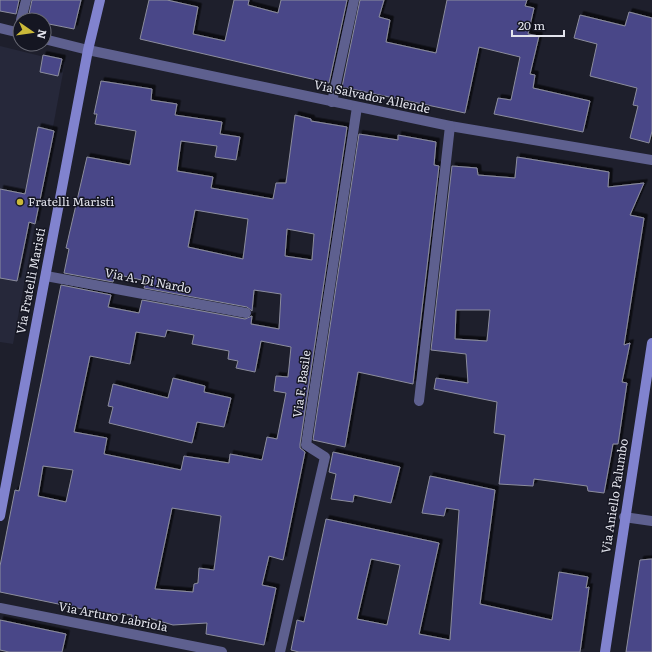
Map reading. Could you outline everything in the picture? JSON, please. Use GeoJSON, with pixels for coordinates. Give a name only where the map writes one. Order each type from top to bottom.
{"type":"FeatureCollection","features":[{"type":"Feature","properties":{"kind":"street"},"geometry":{"type":"LineString","coordinates":[[23,12],[26,0]]}},
{"type":"Feature","properties":{"kind":"street","name":"Via Fratelli Maristi"},"geometry":{"type":"LineString","coordinates":[[0,516],[4,478],[46,276],[88,50],[100,0]]}},
{"type":"Feature","properties":{"kind":"street"},"geometry":{"type":"LineString","coordinates":[[332,102],[354,0]]}},
{"type":"Feature","properties":{"kind":"street"},"geometry":{"type":"LineString","coordinates":[[0,28],[12,29]]}},
{"type":"Feature","properties":{"kind":"street","name":"Via Salvador Allende"},"geometry":{"type":"LineString","coordinates":[[52,41],[88,50],[450,126],[652,160]]}},
{"type":"Feature","properties":{"kind":"street","name":"Via F. Basile"},"geometry":{"type":"LineString","coordinates":[[280,652],[325,457],[306,445],[357,107]]}},
{"type":"Feature","properties":{"kind":"street"},"geometry":{"type":"LineString","coordinates":[[419,402],[450,126]]}},
{"type":"Feature","properties":{"kind":"street","name":"Via A. Di Nardo"},"geometry":{"type":"LineString","coordinates":[[46,276],[246,313]]}},
{"type":"Feature","properties":{"kind":"street","name":"Via Aniello Palumbo"},"geometry":{"type":"LineString","coordinates":[[605,652],[624,517],[652,343]]}},
{"type":"Feature","properties":{"kind":"street"},"geometry":{"type":"LineString","coordinates":[[624,517],[652,521]]}},
{"type":"Feature","properties":{"kind":"street","name":"Via Arturo Labriola"},"geometry":{"type":"LineString","coordinates":[[0,608],[222,652]]}},
{"type":"Feature","properties":{"kind":"shaded area","name":"Fratelli Maristi"},"geometry":{"type":"Polygon","coordinates":[[[0,46],[12,49],[12,52],[24,52],[65,62],[13,344],[0,342],[0,46]]]}},
{"type":"Feature","properties":{"kind":"building"},"geometry":{"type":"Polygon","coordinates":[[[0,0],[19,0],[16,12],[12,12],[12,13],[0,11],[0,0]]]}},
{"type":"Feature","properties":{"kind":"building"},"geometry":{"type":"Polygon","coordinates":[[[32,0],[81,0],[74,29],[52,25],[52,12],[29,12],[32,0]]]}},
{"type":"Feature","properties":{"kind":"building"},"geometry":{"type":"Polygon","coordinates":[[[149,0],[167,0],[198,7],[193,34],[225,41],[234,0],[249,0],[248,5],[278,13],[281,0],[347,0],[329,83],[140,39],[149,0]]]}},
{"type":"Feature","properties":{"kind":"building"},"geometry":{"type":"Polygon","coordinates":[[[360,0],[384,0],[379,17],[390,20],[386,42],[436,53],[447,0],[527,0],[525,6],[534,8],[528,34],[539,36],[530,74],[535,75],[533,88],[590,101],[583,132],[494,114],[498,98],[511,100],[520,57],[479,47],[465,113],[342,87],[360,0]]]}},
{"type":"Feature","properties":{"kind":"building"},"geometry":{"type":"Polygon","coordinates":[[[629,12],[652,18],[652,131],[649,143],[630,138],[638,106],[633,105],[637,88],[590,76],[597,44],[574,38],[580,15],[625,26],[629,12]]]}},
{"type":"Feature","properties":{"kind":"building"},"geometry":{"type":"Polygon","coordinates":[[[43,55],[62,59],[58,76],[40,72],[43,55]]]}},
{"type":"Feature","properties":{"kind":"building"},"geometry":{"type":"Polygon","coordinates":[[[101,81],[152,89],[151,100],[177,104],[175,115],[222,122],[220,134],[240,137],[236,160],[215,157],[217,146],[181,141],[177,171],[213,177],[211,188],[273,199],[276,183],[286,183],[295,115],[311,119],[311,121],[347,127],[300,444],[300,448],[305,452],[283,560],[269,556],[262,585],[276,588],[264,645],[206,634],[207,623],[173,625],[149,618],[148,621],[131,619],[132,615],[102,613],[0,592],[0,566],[15,490],[19,491],[61,285],[111,295],[108,307],[139,313],[142,300],[245,319],[252,316],[251,324],[279,329],[281,294],[254,290],[252,311],[247,307],[144,288],[146,281],[115,274],[113,282],[64,273],[69,249],[66,248],[87,157],[130,165],[136,131],[95,124],[97,114],[94,114],[101,81]],[[195,210],[188,247],[243,259],[248,219],[195,210]],[[287,229],[285,256],[312,260],[314,234],[287,229]],[[167,330],[165,337],[136,332],[130,364],[90,356],[74,432],[107,438],[104,454],[181,470],[184,456],[229,463],[230,454],[262,460],[267,437],[277,439],[286,393],[274,391],[276,376],[288,377],[291,347],[261,341],[255,372],[236,368],[238,361],[228,359],[229,351],[192,344],[194,335],[167,330]],[[43,466],[38,496],[66,502],[73,470],[43,466]],[[172,508],[155,589],[193,592],[194,584],[198,583],[199,568],[214,570],[221,516],[172,508]]]}},
{"type":"Feature","properties":{"kind":"building"},"geometry":{"type":"Polygon","coordinates":[[[38,127],[54,131],[35,224],[29,222],[17,281],[0,278],[0,189],[25,194],[38,127]]]}},
{"type":"Feature","properties":{"kind":"building"},"geometry":{"type":"Polygon","coordinates":[[[359,134],[398,140],[398,135],[436,142],[434,165],[439,166],[413,384],[358,372],[345,447],[313,440],[359,134]]]}},
{"type":"Feature","properties":{"kind":"building"},"geometry":{"type":"Polygon","coordinates":[[[517,157],[609,172],[608,187],[644,183],[630,215],[644,218],[624,345],[630,343],[622,382],[627,383],[618,444],[613,444],[604,493],[588,491],[587,486],[534,479],[533,486],[499,484],[505,435],[494,433],[497,402],[434,389],[436,378],[468,383],[466,354],[431,350],[452,166],[477,168],[478,175],[515,178],[517,157]],[[456,310],[455,339],[487,341],[490,310],[456,310]]]}},
{"type":"Feature","properties":{"kind":"building"},"geometry":{"type":"Polygon","coordinates":[[[173,378],[205,386],[204,392],[231,398],[224,427],[197,422],[192,443],[109,423],[113,407],[108,406],[113,384],[168,398],[173,378]]]}},
{"type":"Feature","properties":{"kind":"building"},"geometry":{"type":"Polygon","coordinates":[[[333,452],[400,467],[391,503],[354,495],[353,502],[331,499],[336,474],[329,472],[333,452]]]}},
{"type":"Feature","properties":{"kind":"building"},"geometry":{"type":"Polygon","coordinates":[[[430,476],[495,490],[480,604],[552,620],[559,572],[588,577],[586,588],[589,587],[580,652],[299,652],[291,650],[297,620],[304,622],[326,519],[439,543],[419,634],[450,640],[459,510],[446,508],[444,516],[422,513],[430,476]],[[371,559],[357,619],[387,625],[400,565],[371,559]]]}},
{"type":"Feature","properties":{"kind":"building"},"geometry":{"type":"Polygon","coordinates":[[[652,559],[652,652],[626,652],[640,560],[652,559]]]}},
{"type":"Feature","properties":{"kind":"building"},"geometry":{"type":"Polygon","coordinates":[[[0,620],[66,634],[62,652],[9,652],[0,650],[0,620]]]}},
{"type":"Feature","properties":{"kind":"place","name":"Fratelli Maristi"},"geometry":{"type":"Point","coordinates":[20,202]}}]}
